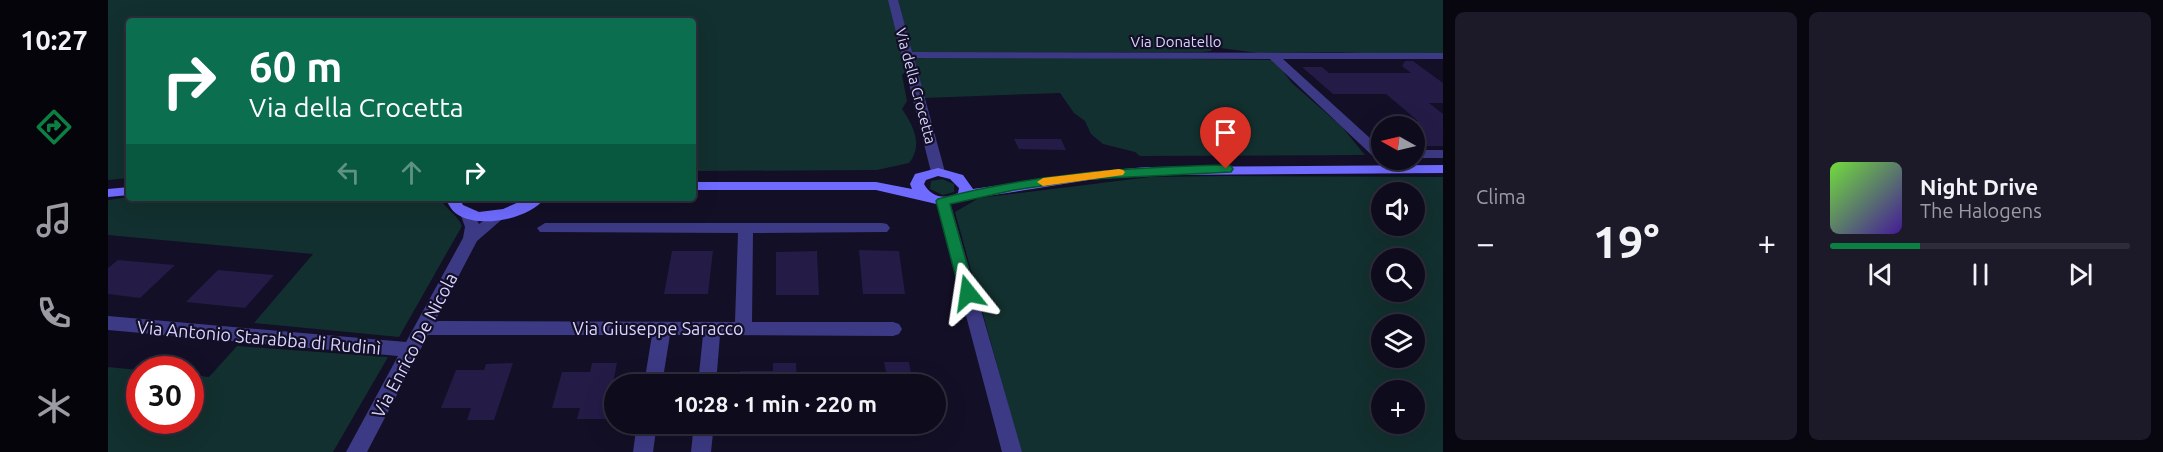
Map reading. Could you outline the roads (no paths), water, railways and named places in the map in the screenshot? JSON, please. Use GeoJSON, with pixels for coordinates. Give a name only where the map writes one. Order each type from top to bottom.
{"type":"FeatureCollection","features":[{"type":"Feature","properties":{"kind":"street","name":"Via della Crocetta"},"geometry":{"type":"LineString","coordinates":[[893,0],[938,172]]}},
{"type":"Feature","properties":{"kind":"street","name":"Via Donatello"},"geometry":{"type":"LineString","coordinates":[[908,55],[1443,56]]}},
{"type":"Feature","properties":{"kind":"street"},"geometry":{"type":"LineString","coordinates":[[1273,56],[1371,147]]}},
{"type":"Feature","properties":{"kind":"street"},"geometry":{"type":"LineString","coordinates":[[1425,154],[1443,154]]}},
{"type":"Feature","properties":{"kind":"street"},"geometry":{"type":"LineString","coordinates":[[696,186],[876,186],[943,201],[1014,186],[1103,174],[1164,170],[1371,169]]}},
{"type":"Feature","properties":{"kind":"street"},"geometry":{"type":"LineString","coordinates":[[1425,170],[1443,170]]}},
{"type":"Feature","properties":{"kind":"street"},"geometry":{"type":"LineString","coordinates":[[876,186],[938,172],[951,174],[962,180],[1014,186]]}},
{"type":"Feature","properties":{"kind":"street"},"geometry":{"type":"LineString","coordinates":[[920,177],[918,188],[925,196]]}},
{"type":"Feature","properties":{"kind":"street"},"geometry":{"type":"LineString","coordinates":[[962,180],[966,188],[964,195]]}},
{"type":"Feature","properties":{"kind":"street"},"geometry":{"type":"LineString","coordinates":[[108,193],[126,191]]}},
{"type":"Feature","properties":{"kind":"street"},"geometry":{"type":"LineString","coordinates":[[454,201],[458,208],[467,213],[488,216],[500,215],[524,207],[533,201]]}},
{"type":"Feature","properties":{"kind":"street"},"geometry":{"type":"LineString","coordinates":[[943,201],[1012,452]]}},
{"type":"Feature","properties":{"kind":"street"},"geometry":{"type":"LineString","coordinates":[[467,213],[473,227],[471,238]]}},
{"type":"Feature","properties":{"kind":"street","name":"Via Enrico De Nicola"},"geometry":{"type":"LineString","coordinates":[[356,452],[471,238],[500,215]]}},
{"type":"Feature","properties":{"kind":"street"},"geometry":{"type":"LineString","coordinates":[[545,228],[882,228]]}},
{"type":"Feature","properties":{"kind":"street"},"geometry":{"type":"LineString","coordinates":[[743,328],[746,228]]}},
{"type":"Feature","properties":{"kind":"street","name":"Via Antonio Starabba di Rudinì"},"geometry":{"type":"LineString","coordinates":[[108,323],[411,350]]}},
{"type":"Feature","properties":{"kind":"street","name":"Via Giuseppe Saracco"},"geometry":{"type":"LineString","coordinates":[[423,328],[893,329]]}},
{"type":"Feature","properties":{"kind":"street"},"geometry":{"type":"LineString","coordinates":[[655,374],[662,328]]}},
{"type":"Feature","properties":{"kind":"street"},"geometry":{"type":"LineString","coordinates":[[708,374],[712,328]]}},
{"type":"Feature","properties":{"kind":"street"},"geometry":{"type":"LineString","coordinates":[[643,452],[645,434]]}},
{"type":"Feature","properties":{"kind":"street"},"geometry":{"type":"LineString","coordinates":[[701,452],[703,434]]}}]}
